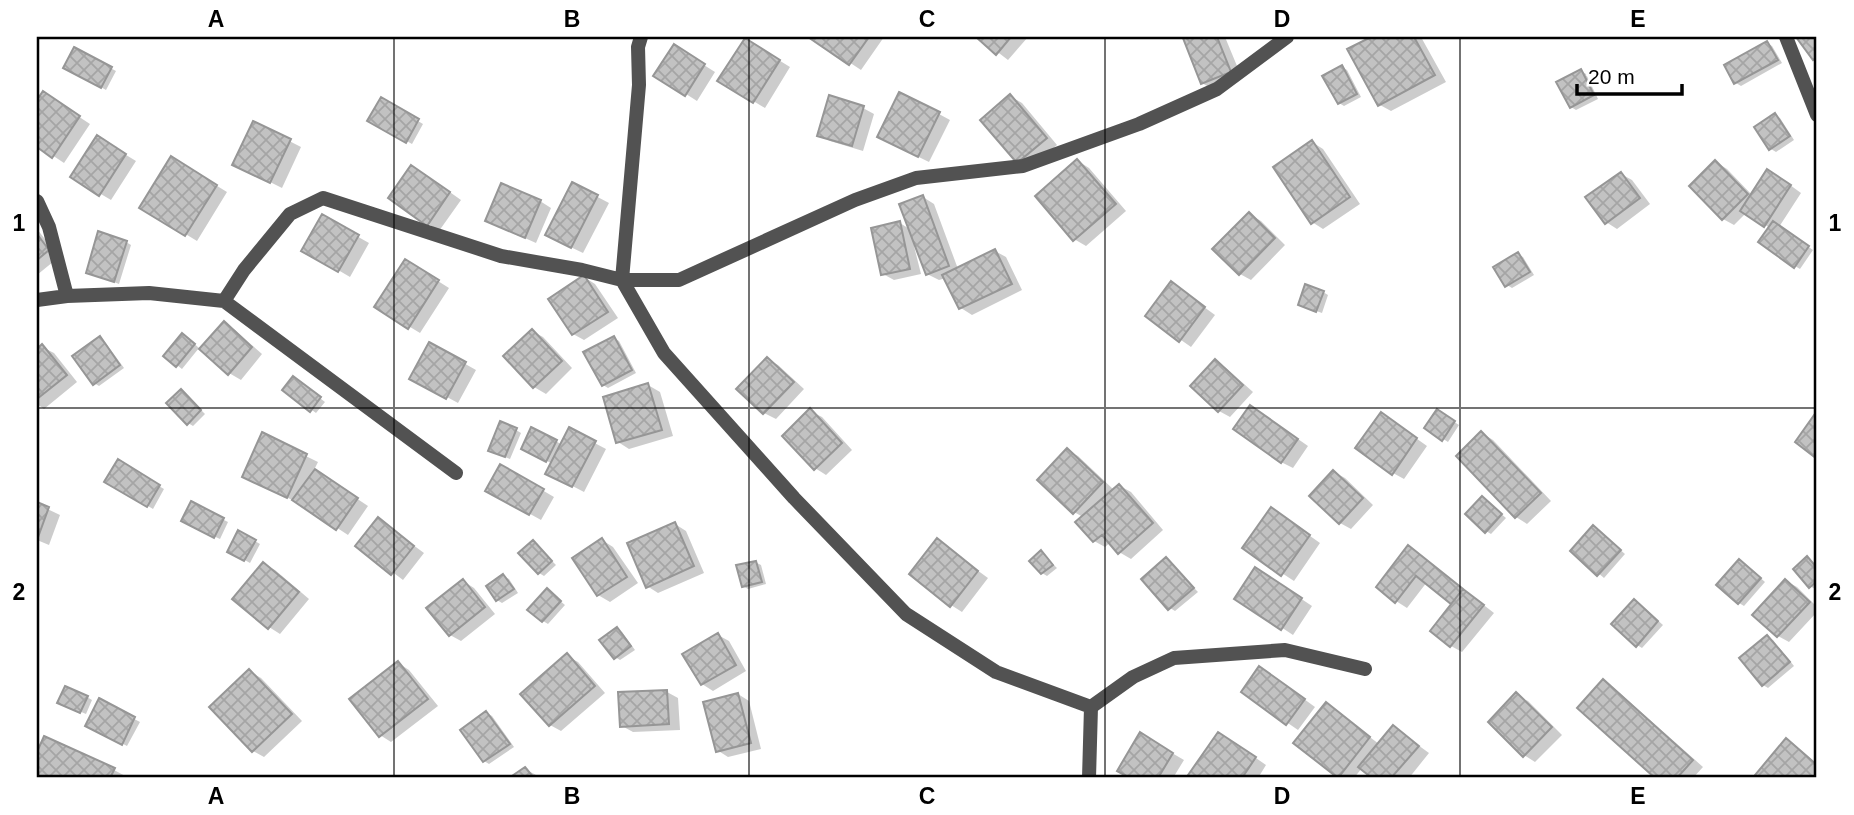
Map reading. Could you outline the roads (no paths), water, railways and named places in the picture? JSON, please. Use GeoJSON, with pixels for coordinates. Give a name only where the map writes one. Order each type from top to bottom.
{"type":"FeatureCollection","features":[{"type":"Feature","properties":{"kind":"street"},"geometry":{"type":"LineString","coordinates":[[224,301],[244,270],[290,214],[323,198],[500,256],[622,280],[679,280],[855,200],[916,178],[1023,166],[1139,124],[1217,89],[1287,37]]}},
{"type":"Feature","properties":{"kind":"street"},"geometry":{"type":"LineString","coordinates":[[1786,37],[1817,115]]}},
{"type":"Feature","properties":{"kind":"street"},"geometry":{"type":"LineString","coordinates":[[635,40],[639,85],[622,280],[664,353],[794,498],[906,614],[996,672],[1091,707]]}},
{"type":"Feature","properties":{"kind":"street"},"geometry":{"type":"LineString","coordinates":[[37,201],[49,226],[67,296]]}},
{"type":"Feature","properties":{"kind":"street"},"geometry":{"type":"LineString","coordinates":[[37,300],[67,296],[149,293],[224,301],[456,473]]}},
{"type":"Feature","properties":{"kind":"street"},"geometry":{"type":"LineString","coordinates":[[1091,707],[1133,677],[1174,658],[1285,650],[1365,669]]}},
{"type":"Feature","properties":{"kind":"street"},"geometry":{"type":"LineString","coordinates":[[1089,778],[1091,707]]}}]}
